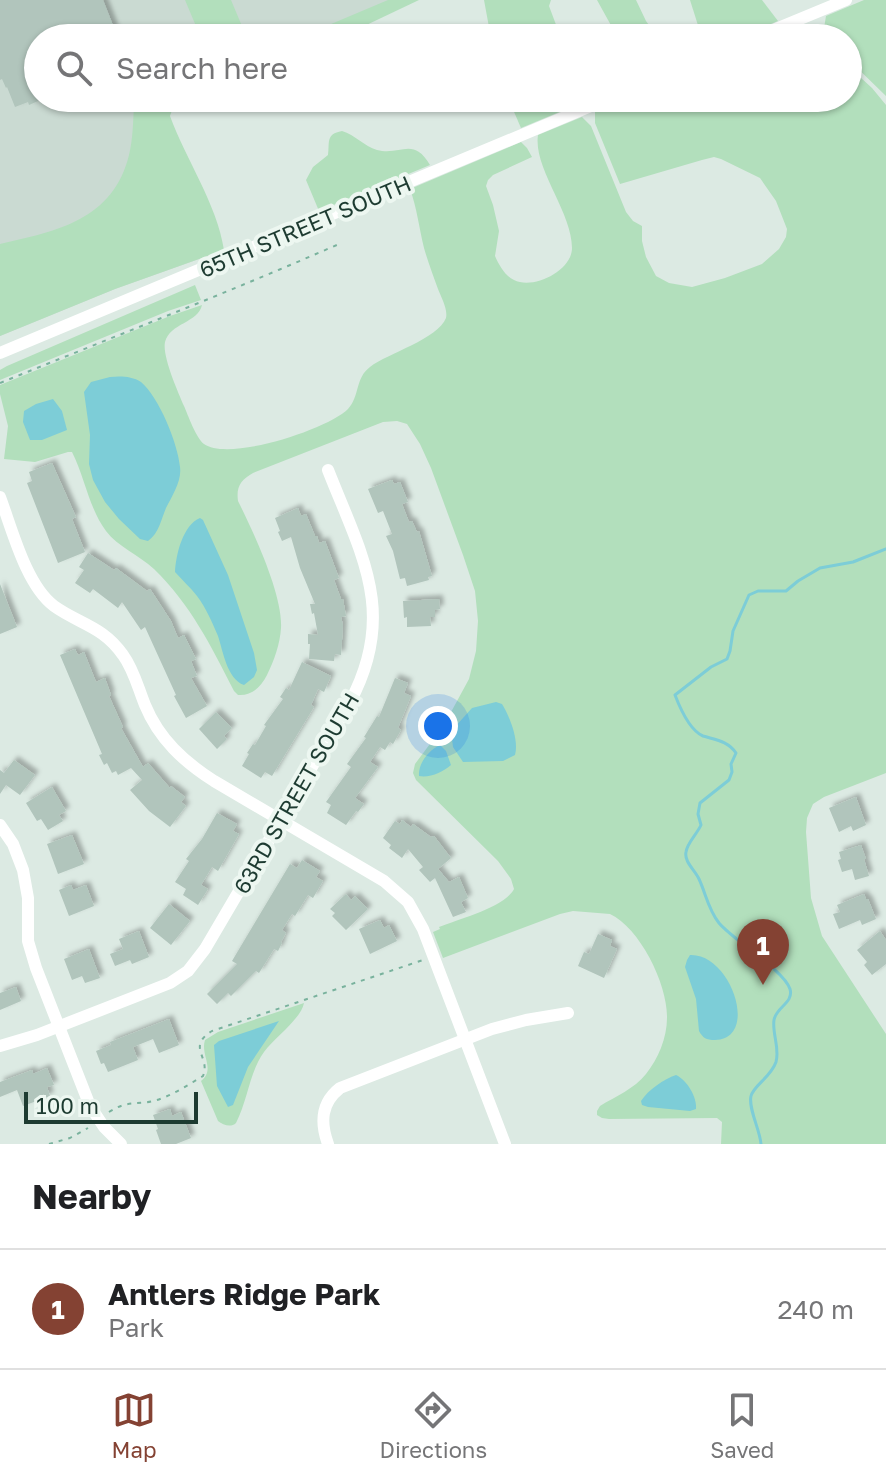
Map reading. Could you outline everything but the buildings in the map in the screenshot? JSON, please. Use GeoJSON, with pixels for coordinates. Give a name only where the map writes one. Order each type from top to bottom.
{"type":"FeatureCollection","features":[{"type":"Feature","properties":{"kind":"street"},"geometry":{"type":"LineString","coordinates":[[788,24],[846,0]]}},
{"type":"Feature","properties":{"kind":"street","name":"65TH STREET SOUTH"},"geometry":{"type":"LineString","coordinates":[[0,353],[577,112]]}},
{"type":"Feature","properties":{"kind":"street","name":"63RD STREET SOUTH"},"geometry":{"type":"LineString","coordinates":[[0,1046],[170,983],[188,971],[201,955],[358,687],[372,643],[374,616],[370,581],[328,470]]}},
{"type":"Feature","properties":{"kind":"street"},"geometry":{"type":"LineString","coordinates":[[0,497],[36,587],[52,604],[93,627],[119,649],[135,676],[150,716],[170,747],[204,775],[384,881],[408,902],[423,929],[505,1144]]}},
{"type":"Feature","properties":{"kind":"street"},"geometry":{"type":"LineString","coordinates":[[0,825],[13,844],[23,870],[28,898],[30,948],[58,1027],[92,1109],[121,1144]]}},
{"type":"Feature","properties":{"kind":"street"},"geometry":{"type":"LineString","coordinates":[[328,1144],[323,1113],[329,1098],[340,1088],[465,1039],[517,1022],[568,1013]]}},
{"type":"Feature","properties":{"kind":"path"},"geometry":{"type":"LineString","coordinates":[[0,383],[162,316],[202,303],[339,244]]}},
{"type":"Feature","properties":{"kind":"path"},"geometry":{"type":"LineString","coordinates":[[107,1113],[127,1103],[159,1099],[203,1076],[206,1068],[200,1044],[212,1031],[425,959]]}},
{"type":"Feature","properties":{"kind":"path"},"geometry":{"type":"LineString","coordinates":[[49,1144],[70,1138],[88,1128]]}},
{"type":"Feature","properties":{"kind":"shaded area"},"geometry":{"type":"Polygon","coordinates":[[[0,0],[409,0],[350,24],[24,24],[24,112],[161,112],[216,253],[115,289],[0,336],[0,0]]]}},
{"type":"Feature","properties":{"kind":"green space"},"geometry":{"type":"Polygon","coordinates":[[[185,0],[231,0],[241,24],[195,24],[185,0]]]}},
{"type":"Feature","properties":{"kind":"green space"},"geometry":{"type":"Polygon","coordinates":[[[388,0],[419,0],[368,24],[331,24],[388,0]]]}},
{"type":"Feature","properties":{"kind":"green space"},"geometry":{"type":"Polygon","coordinates":[[[484,0],[551,0],[549,6],[556,24],[488,24],[484,0]]]}},
{"type":"Feature","properties":{"kind":"green space"},"geometry":{"type":"Polygon","coordinates":[[[597,0],[636,0],[648,24],[610,24],[597,0]]]}},
{"type":"Feature","properties":{"kind":"green space"},"geometry":{"type":"Polygon","coordinates":[[[690,0],[762,0],[778,21],[771,24],[698,24],[690,0]]]}},
{"type":"Feature","properties":{"kind":"green space"},"geometry":{"type":"Polygon","coordinates":[[[864,0],[886,0],[886,96],[862,73],[862,24],[825,24],[826,16],[864,0]]]}},
{"type":"Feature","properties":{"kind":"green space"},"geometry":{"type":"Polygon","coordinates":[[[862,79],[886,105],[886,773],[813,804],[807,818],[806,832],[811,898],[822,936],[886,1034],[886,1144],[721,1144],[722,1122],[717,1118],[609,1119],[597,1115],[600,1106],[646,1074],[661,1048],[667,1026],[663,990],[650,959],[632,932],[610,914],[573,911],[560,914],[443,958],[433,932],[492,907],[514,889],[498,861],[416,780],[413,773],[415,764],[444,725],[469,679],[476,651],[478,621],[475,591],[463,555],[431,468],[407,424],[383,422],[253,473],[240,484],[238,501],[272,581],[281,628],[276,652],[265,679],[259,687],[243,695],[234,691],[179,597],[154,569],[116,542],[106,531],[95,513],[72,452],[35,462],[4,459],[8,426],[0,385],[202,305],[195,316],[172,331],[165,348],[168,365],[192,426],[204,444],[234,449],[255,446],[300,434],[337,417],[348,409],[365,371],[433,333],[446,318],[410,189],[521,142],[532,157],[493,175],[486,186],[499,231],[495,256],[505,273],[514,280],[541,280],[566,264],[572,248],[566,220],[541,162],[538,135],[582,117],[591,126],[626,212],[642,226],[646,257],[656,276],[669,283],[692,287],[762,264],[779,249],[787,229],[776,201],[760,178],[714,157],[620,184],[595,123],[595,112],[862,112],[862,79]]]}},
{"type":"Feature","properties":{"kind":"green space"},"geometry":{"type":"Polygon","coordinates":[[[134,112],[172,112],[170,116],[177,133],[215,216],[224,250],[115,289],[0,336],[0,244],[62,227],[96,208],[121,177],[132,137],[134,112]]]}},
{"type":"Feature","properties":{"kind":"green space"},"geometry":{"type":"Polygon","coordinates":[[[514,112],[559,112],[521,128],[514,112]]]}},
{"type":"Feature","properties":{"kind":"green space"},"geometry":{"type":"Polygon","coordinates":[[[342,131],[377,150],[418,151],[430,165],[319,211],[306,180],[313,167],[328,155],[333,134],[342,131]]]}},
{"type":"Feature","properties":{"kind":"green space"},"geometry":{"type":"Polygon","coordinates":[[[195,285],[201,300],[0,380],[0,370],[7,366],[195,285]]]}},
{"type":"Feature","properties":{"kind":"green space"},"geometry":{"type":"Polygon","coordinates":[[[304,1003],[298,1015],[259,1060],[236,1123],[229,1126],[218,1121],[201,1081],[208,1067],[205,1040],[218,1032],[304,1003]]]}},
{"type":"Feature","properties":{"kind":"water"},"geometry":{"type":"Polygon","coordinates":[[[110,377],[134,379],[148,389],[172,434],[178,457],[178,483],[157,530],[148,541],[140,539],[105,502],[93,480],[89,464],[90,435],[84,392],[91,382],[110,377]]]}},
{"type":"Feature","properties":{"kind":"water"},"geometry":{"type":"Polygon","coordinates":[[[53,399],[62,411],[67,430],[42,440],[30,440],[23,422],[24,411],[53,399]]]}},
{"type":"Feature","properties":{"kind":"water"},"geometry":{"type":"Polygon","coordinates":[[[200,518],[228,575],[254,653],[257,670],[244,685],[233,677],[203,605],[175,572],[185,533],[200,518]]]}},
{"type":"Feature","properties":{"kind":"water"},"geometry":{"type":"Polygon","coordinates":[[[496,702],[502,704],[511,722],[516,743],[515,755],[503,761],[463,762],[453,747],[454,728],[472,708],[496,702]]]}},
{"type":"Feature","properties":{"kind":"water"},"geometry":{"type":"Polygon","coordinates":[[[440,745],[451,765],[436,774],[419,776],[425,758],[440,745]]]}},
{"type":"Feature","properties":{"kind":"water"},"geometry":{"type":"Polygon","coordinates":[[[690,955],[705,958],[718,967],[728,981],[738,1012],[736,1026],[729,1036],[709,1040],[699,1031],[696,999],[685,967],[690,955]]]}},
{"type":"Feature","properties":{"kind":"water"},"geometry":{"type":"Polygon","coordinates":[[[279,1021],[248,1067],[233,1105],[228,1107],[217,1086],[214,1045],[279,1021]]]}},
{"type":"Feature","properties":{"kind":"water"},"geometry":{"type":"Polygon","coordinates":[[[676,1075],[690,1089],[696,1109],[690,1111],[642,1105],[641,1101],[652,1089],[676,1075]]]}},
{"type":"Feature","properties":{"kind":"waterway"},"geometry":{"type":"LineString","coordinates":[[761,1144],[751,1096],[776,1062],[774,1020],[791,994],[786,981],[778,973],[719,923],[687,859],[687,849],[701,825],[698,814],[700,803],[729,780],[736,753],[725,743],[703,736],[693,729],[675,695],[711,667],[727,659],[733,631],[749,595],[758,591],[786,591],[820,568],[853,562],[886,549]]}},
{"type":"Feature","properties":{"kind":"place","name":"Antlers Ridge Park"},"geometry":{"type":"Point","coordinates":[763,985]}}]}
